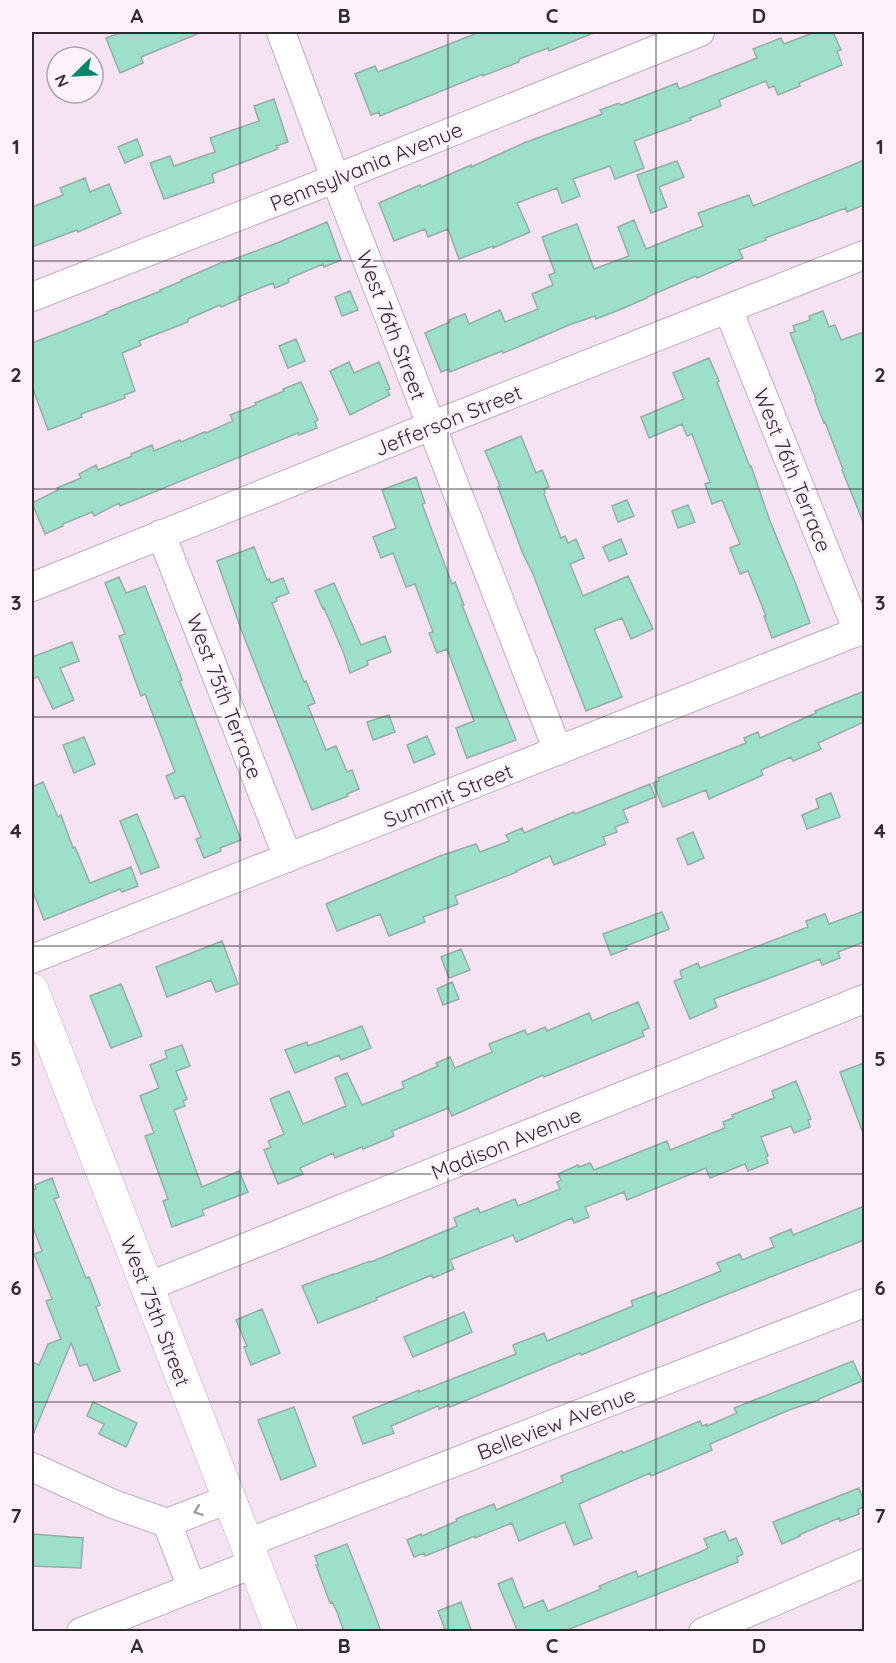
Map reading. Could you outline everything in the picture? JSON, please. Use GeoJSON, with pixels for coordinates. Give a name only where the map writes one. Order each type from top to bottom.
{"type":"FeatureCollection","features":[{"type":"Feature","properties":{"kind":"main road","name":"West 75th Street"},"geometry":{"type":"LineString","coordinates":[[34,1004],[282,1632]]}},
{"type":"Feature","properties":{"kind":"street","name":"West 76th Street"},"geometry":{"type":"LineString","coordinates":[[281,32],[335,178],[558,751]]}},
{"type":"Feature","properties":{"kind":"street","name":"Pennsylvania Avenue"},"geometry":{"type":"LineString","coordinates":[[32,297],[700,32]]}},
{"type":"Feature","properties":{"kind":"street","name":"Jefferson Street"},"geometry":{"type":"LineString","coordinates":[[32,587],[864,255]]}},
{"type":"Feature","properties":{"kind":"street","name":"West 76th Terrace"},"geometry":{"type":"LineString","coordinates":[[728,309],[861,631]]}},
{"type":"Feature","properties":{"kind":"street","name":"West 75th Terrace"},"geometry":{"type":"LineString","coordinates":[[161,534],[288,858]]}},
{"type":"Feature","properties":{"kind":"street","name":"Summit Street"},"geometry":{"type":"LineString","coordinates":[[32,959],[861,631]]}},
{"type":"Feature","properties":{"kind":"street","name":"Madison Avenue"},"geometry":{"type":"LineString","coordinates":[[147,1287],[864,999]]}},
{"type":"Feature","properties":{"kind":"street","name":"Belleview Avenue"},"geometry":{"type":"LineString","coordinates":[[81,1632],[192,1588],[251,1553],[864,1303]]}},
{"type":"Feature","properties":{"kind":"street"},"geometry":{"type":"LineString","coordinates":[[32,1467],[113,1504],[167,1523],[229,1499]]}},
{"type":"Feature","properties":{"kind":"street"},"geometry":{"type":"LineString","coordinates":[[167,1523],[192,1588]]}},
{"type":"Feature","properties":{"kind":"street"},"geometry":{"type":"LineString","coordinates":[[703,1632],[864,1563]]}},
{"type":"Feature","properties":{"kind":"building"},"geometry":{"type":"Polygon","coordinates":[[[123,32],[202,32],[141,57],[143,63],[120,73],[106,38],[123,32]]]}},
{"type":"Feature","properties":{"kind":"building"},"geometry":{"type":"Polygon","coordinates":[[[480,32],[596,32],[549,51],[548,48],[519,59],[519,62],[483,76],[483,74],[380,116],[379,112],[371,115],[355,74],[375,66],[378,72],[480,32]]]}},
{"type":"Feature","properties":{"kind":"building"},"geometry":{"type":"Polygon","coordinates":[[[815,32],[833,32],[841,50],[837,51],[842,65],[799,83],[800,86],[778,95],[774,86],[769,88],[766,81],[719,100],[721,106],[690,118],[691,120],[634,141],[644,168],[615,179],[610,166],[573,179],[580,196],[562,203],[557,188],[517,203],[530,232],[493,248],[493,246],[459,259],[448,229],[428,237],[425,229],[394,241],[379,203],[471,165],[471,167],[524,143],[602,114],[600,110],[619,103],[621,105],[677,83],[679,89],[757,58],[753,49],[781,38],[784,44],[815,32]]]}},
{"type":"Feature","properties":{"kind":"building"},"geometry":{"type":"Polygon","coordinates":[[[274,99],[288,142],[276,146],[278,149],[212,174],[214,182],[164,199],[150,163],[170,156],[174,166],[215,152],[210,138],[259,121],[254,106],[274,99]]]}},
{"type":"Feature","properties":{"kind":"building"},"geometry":{"type":"Polygon","coordinates":[[[137,139],[143,155],[125,163],[118,147],[137,139]]]}},
{"type":"Feature","properties":{"kind":"building"},"geometry":{"type":"Polygon","coordinates":[[[864,160],[864,205],[847,212],[846,208],[765,238],[766,240],[739,250],[743,258],[619,310],[596,319],[595,316],[569,325],[450,372],[449,369],[441,372],[425,333],[465,314],[469,324],[500,310],[505,322],[538,309],[532,294],[553,285],[549,275],[555,273],[542,237],[577,224],[594,269],[629,256],[618,227],[634,220],[646,249],[703,226],[698,213],[749,195],[753,206],[864,160]]]}},
{"type":"Feature","properties":{"kind":"building"},"geometry":{"type":"Polygon","coordinates":[[[677,161],[684,177],[659,187],[667,207],[651,213],[637,175],[677,161]]]}},
{"type":"Feature","properties":{"kind":"building"},"geometry":{"type":"Polygon","coordinates":[[[85,178],[90,192],[109,184],[121,213],[78,232],[77,230],[32,247],[32,207],[63,195],[60,188],[85,178]]]}},
{"type":"Feature","properties":{"kind":"building"},"geometry":{"type":"Polygon","coordinates":[[[327,222],[341,260],[324,267],[323,264],[288,279],[289,282],[275,288],[273,283],[238,297],[240,299],[221,307],[220,305],[188,319],[188,322],[139,341],[141,345],[122,353],[135,391],[124,395],[125,398],[81,414],[82,417],[48,430],[32,386],[32,343],[107,314],[107,312],[161,291],[223,262],[327,222]]]}},
{"type":"Feature","properties":{"kind":"building"},"geometry":{"type":"Polygon","coordinates":[[[350,291],[358,310],[342,316],[335,297],[350,291]]]}},
{"type":"Feature","properties":{"kind":"building"},"geometry":{"type":"Polygon","coordinates":[[[823,311],[829,327],[835,325],[841,340],[864,332],[864,524],[790,333],[795,332],[793,326],[810,320],[809,316],[823,311]]]}},
{"type":"Feature","properties":{"kind":"building"},"geometry":{"type":"Polygon","coordinates":[[[296,339],[305,361],[288,368],[279,346],[296,339]]]}},
{"type":"Feature","properties":{"kind":"building"},"geometry":{"type":"Polygon","coordinates":[[[709,358],[810,623],[772,638],[748,571],[740,574],[730,548],[740,544],[722,500],[712,504],[705,484],[710,482],[692,434],[687,436],[682,424],[649,438],[641,417],[684,399],[673,373],[709,358]]]}},
{"type":"Feature","properties":{"kind":"building"},"geometry":{"type":"Polygon","coordinates":[[[349,362],[354,373],[379,362],[390,389],[387,390],[390,395],[350,415],[330,371],[349,362]]]}},
{"type":"Feature","properties":{"kind":"building"},"geometry":{"type":"Polygon","coordinates":[[[301,382],[318,420],[315,422],[317,428],[299,435],[298,433],[120,506],[119,503],[94,516],[92,512],[45,534],[32,503],[58,490],[57,488],[81,478],[79,474],[96,465],[98,470],[152,445],[154,451],[180,440],[181,442],[206,433],[233,421],[230,415],[256,405],[255,403],[301,382]]]}},
{"type":"Feature","properties":{"kind":"building"},"geometry":{"type":"Polygon","coordinates":[[[521,436],[536,473],[542,470],[549,487],[544,489],[544,494],[561,538],[565,536],[568,543],[576,539],[584,558],[570,564],[583,596],[628,576],[653,629],[631,639],[622,618],[594,629],[622,697],[586,711],[533,574],[523,554],[498,487],[500,486],[485,451],[521,436]]]}},
{"type":"Feature","properties":{"kind":"building"},"geometry":{"type":"Polygon","coordinates":[[[416,477],[425,503],[422,504],[452,584],[455,582],[516,740],[467,758],[456,728],[474,721],[447,649],[437,653],[429,633],[433,632],[415,584],[406,587],[393,553],[381,558],[373,537],[396,528],[382,490],[416,477]]]}},
{"type":"Feature","properties":{"kind":"building"},"geometry":{"type":"Polygon","coordinates":[[[627,500],[634,516],[618,522],[612,506],[627,500]]]}},
{"type":"Feature","properties":{"kind":"building"},"geometry":{"type":"Polygon","coordinates":[[[688,505],[695,522],[678,528],[672,511],[688,505]]]}},
{"type":"Feature","properties":{"kind":"building"},"geometry":{"type":"Polygon","coordinates":[[[621,539],[627,554],[609,561],[603,547],[621,539]]]}},
{"type":"Feature","properties":{"kind":"building"},"geometry":{"type":"Polygon","coordinates":[[[254,547],[267,580],[269,579],[271,583],[283,578],[289,593],[276,598],[277,601],[272,603],[304,682],[306,681],[315,703],[308,706],[326,750],[336,746],[347,772],[352,770],[359,789],[347,794],[348,796],[312,810],[241,629],[217,561],[254,547]]]}},
{"type":"Feature","properties":{"kind":"building"},"geometry":{"type":"Polygon","coordinates":[[[119,577],[126,593],[145,586],[241,840],[220,848],[221,851],[204,858],[196,839],[201,837],[184,795],[175,799],[166,776],[175,772],[145,694],[141,696],[119,636],[125,634],[105,583],[119,577]]]}},
{"type":"Feature","properties":{"kind":"building"},"geometry":{"type":"Polygon","coordinates":[[[334,583],[361,645],[385,636],[391,652],[367,661],[368,665],[350,673],[344,654],[315,591],[334,583]]]}},
{"type":"Feature","properties":{"kind":"building"},"geometry":{"type":"Polygon","coordinates":[[[72,642],[79,661],[60,668],[74,700],[53,709],[38,677],[32,679],[32,657],[72,642]]]}},
{"type":"Feature","properties":{"kind":"building"},"geometry":{"type":"Polygon","coordinates":[[[864,691],[864,722],[818,743],[821,749],[793,761],[791,757],[761,770],[763,775],[709,799],[706,790],[663,807],[653,783],[659,781],[658,778],[746,743],[744,738],[758,732],[760,738],[816,713],[815,711],[864,691]]]}},
{"type":"Feature","properties":{"kind":"building"},"geometry":{"type":"Polygon","coordinates":[[[389,715],[395,732],[373,740],[367,722],[389,715]]]}},
{"type":"Feature","properties":{"kind":"building"},"geometry":{"type":"Polygon","coordinates":[[[427,736],[435,754],[414,763],[407,745],[427,736]]]}},
{"type":"Feature","properties":{"kind":"building"},"geometry":{"type":"Polygon","coordinates":[[[84,737],[95,764],[74,773],[63,745],[84,737]]]}},
{"type":"Feature","properties":{"kind":"building"},"geometry":{"type":"Polygon","coordinates":[[[43,782],[58,817],[61,815],[73,848],[75,847],[90,883],[131,867],[138,886],[122,892],[120,889],[44,920],[32,889],[32,787],[43,782]]]}},
{"type":"Feature","properties":{"kind":"building"},"geometry":{"type":"Polygon","coordinates":[[[650,784],[655,797],[623,810],[628,822],[615,827],[617,832],[603,837],[606,844],[554,865],[550,856],[517,872],[455,896],[458,904],[423,917],[425,922],[389,936],[380,914],[337,931],[326,904],[440,856],[476,844],[480,852],[509,841],[506,835],[522,828],[524,833],[650,784]]]}},
{"type":"Feature","properties":{"kind":"building"},"geometry":{"type":"Polygon","coordinates":[[[831,793],[840,817],[807,829],[802,815],[819,808],[816,799],[831,793]]]}},
{"type":"Feature","properties":{"kind":"building"},"geometry":{"type":"Polygon","coordinates":[[[137,814],[159,867],[141,874],[120,821],[137,814]]]}},
{"type":"Feature","properties":{"kind":"building"},"geometry":{"type":"Polygon","coordinates":[[[693,832],[704,858],[688,865],[677,839],[693,832]]]}},
{"type":"Feature","properties":{"kind":"building"},"geometry":{"type":"Polygon","coordinates":[[[864,911],[864,942],[838,952],[840,958],[822,965],[820,959],[714,999],[717,1007],[690,1019],[674,981],[682,978],[680,971],[698,963],[700,968],[808,927],[806,921],[825,914],[829,924],[864,911]]]}},
{"type":"Feature","properties":{"kind":"building"},"geometry":{"type":"Polygon","coordinates":[[[662,912],[669,929],[626,946],[627,949],[611,955],[603,934],[662,912]]]}},
{"type":"Feature","properties":{"kind":"building"},"geometry":{"type":"Polygon","coordinates":[[[222,941],[238,984],[216,992],[211,980],[167,997],[156,967],[222,941]]]}},
{"type":"Feature","properties":{"kind":"building"},"geometry":{"type":"Polygon","coordinates":[[[461,949],[470,970],[449,978],[441,957],[461,949]]]}},
{"type":"Feature","properties":{"kind":"building"},"geometry":{"type":"Polygon","coordinates":[[[452,982],[459,999],[443,1005],[437,989],[452,982]]]}},
{"type":"Feature","properties":{"kind":"building"},"geometry":{"type":"Polygon","coordinates":[[[121,984],[142,1036],[111,1048],[90,996],[121,984]]]}},
{"type":"Feature","properties":{"kind":"building"},"geometry":{"type":"Polygon","coordinates":[[[638,1002],[649,1028],[642,1031],[644,1036],[544,1077],[543,1075],[452,1116],[448,1108],[392,1131],[394,1136],[363,1149],[362,1147],[335,1158],[333,1153],[300,1168],[303,1174],[278,1184],[264,1150],[271,1147],[268,1141],[284,1134],[270,1099],[289,1091],[303,1124],[346,1106],[335,1078],[347,1073],[362,1105],[404,1088],[402,1082],[438,1066],[436,1063],[450,1057],[455,1068],[492,1052],[489,1044],[525,1030],[527,1035],[545,1027],[547,1031],[589,1013],[592,1021],[638,1002]]]}},
{"type":"Feature","properties":{"kind":"building"},"geometry":{"type":"Polygon","coordinates":[[[362,1026],[371,1048],[341,1060],[339,1055],[295,1073],[285,1050],[307,1042],[308,1046],[362,1026]]]}},
{"type":"Feature","properties":{"kind":"building"},"geometry":{"type":"Polygon","coordinates":[[[182,1045],[190,1066],[176,1071],[187,1099],[183,1101],[185,1106],[174,1110],[202,1187],[239,1171],[248,1192],[202,1210],[204,1215],[172,1227],[163,1201],[168,1199],[145,1136],[154,1133],[140,1096],[159,1088],[150,1065],[167,1058],[165,1051],[182,1045]]]}},
{"type":"Feature","properties":{"kind":"building"},"geometry":{"type":"Polygon","coordinates":[[[864,1063],[864,1133],[863,1133],[840,1072],[864,1063]]]}},
{"type":"Feature","properties":{"kind":"building"},"geometry":{"type":"Polygon","coordinates":[[[796,1081],[811,1119],[808,1120],[810,1127],[794,1133],[791,1126],[761,1137],[768,1156],[766,1157],[768,1163],[748,1171],[745,1164],[710,1178],[706,1168],[627,1200],[624,1192],[585,1207],[589,1217],[574,1223],[572,1218],[516,1242],[513,1235],[450,1260],[454,1269],[433,1278],[432,1275],[318,1323],[302,1286],[371,1262],[457,1226],[454,1218],[478,1208],[480,1213],[515,1199],[518,1206],[560,1189],[557,1182],[561,1180],[558,1174],[578,1165],[579,1167],[590,1163],[594,1170],[667,1141],[670,1150],[725,1128],[723,1122],[733,1118],[732,1115],[774,1098],[772,1091],[796,1081]]]}},
{"type":"Feature","properties":{"kind":"building"},"geometry":{"type":"Polygon","coordinates":[[[52,1178],[59,1197],[54,1199],[86,1278],[89,1277],[100,1305],[96,1307],[120,1371],[94,1381],[87,1364],[80,1366],[71,1343],[32,1437],[32,1362],[39,1365],[48,1344],[61,1339],[46,1301],[52,1299],[34,1254],[42,1251],[32,1224],[32,1190],[36,1189],[35,1185],[52,1178]]]}},
{"type":"Feature","properties":{"kind":"building"},"geometry":{"type":"Polygon","coordinates":[[[864,1206],[864,1240],[450,1407],[449,1405],[439,1409],[438,1406],[391,1426],[394,1433],[363,1444],[353,1417],[516,1354],[513,1345],[544,1333],[547,1341],[633,1306],[631,1301],[655,1292],[657,1297],[721,1271],[717,1263],[740,1254],[742,1260],[774,1247],[770,1238],[791,1229],[793,1235],[864,1206]]]}},
{"type":"Feature","properties":{"kind":"building"},"geometry":{"type":"Polygon","coordinates":[[[262,1309],[280,1353],[251,1365],[244,1347],[247,1346],[236,1320],[262,1309]]]}},
{"type":"Feature","properties":{"kind":"building"},"geometry":{"type":"Polygon","coordinates":[[[464,1312],[472,1332],[413,1357],[404,1337],[464,1312]]]}},
{"type":"Feature","properties":{"kind":"building"},"geometry":{"type":"Polygon","coordinates":[[[853,1361],[862,1381],[710,1444],[712,1450],[651,1476],[650,1473],[579,1504],[592,1538],[574,1545],[565,1522],[519,1541],[512,1523],[425,1556],[424,1553],[414,1557],[407,1540],[421,1534],[422,1536],[494,1504],[496,1510],[563,1482],[561,1476],[700,1421],[702,1426],[707,1424],[707,1426],[737,1413],[734,1408],[853,1361]]]}},
{"type":"Feature","properties":{"kind":"building"},"geometry":{"type":"Polygon","coordinates":[[[93,1402],[137,1423],[126,1447],[99,1434],[104,1424],[87,1416],[93,1402]]]}},
{"type":"Feature","properties":{"kind":"building"},"geometry":{"type":"Polygon","coordinates":[[[294,1407],[316,1466],[281,1480],[258,1420],[294,1407]]]}},
{"type":"Feature","properties":{"kind":"building"},"geometry":{"type":"Polygon","coordinates":[[[859,1488],[864,1507],[858,1509],[859,1514],[840,1521],[839,1518],[782,1544],[773,1522],[859,1488]]]}},
{"type":"Feature","properties":{"kind":"building"},"geometry":{"type":"Polygon","coordinates":[[[725,1531],[729,1541],[736,1538],[743,1554],[737,1557],[738,1562],[562,1632],[518,1632],[498,1584],[512,1578],[524,1608],[543,1600],[548,1611],[601,1589],[599,1586],[636,1571],[638,1577],[700,1552],[708,1548],[704,1539],[725,1531]]]}},
{"type":"Feature","properties":{"kind":"building"},"geometry":{"type":"Polygon","coordinates":[[[32,1534],[83,1538],[81,1568],[32,1566],[32,1534]]]}},
{"type":"Feature","properties":{"kind":"building"},"geometry":{"type":"Polygon","coordinates":[[[347,1544],[381,1632],[344,1632],[337,1612],[332,1602],[330,1603],[315,1556],[347,1544]]]}},
{"type":"Feature","properties":{"kind":"building"},"geometry":{"type":"Polygon","coordinates":[[[461,1602],[472,1632],[446,1632],[438,1611],[461,1602]]]}}]}
